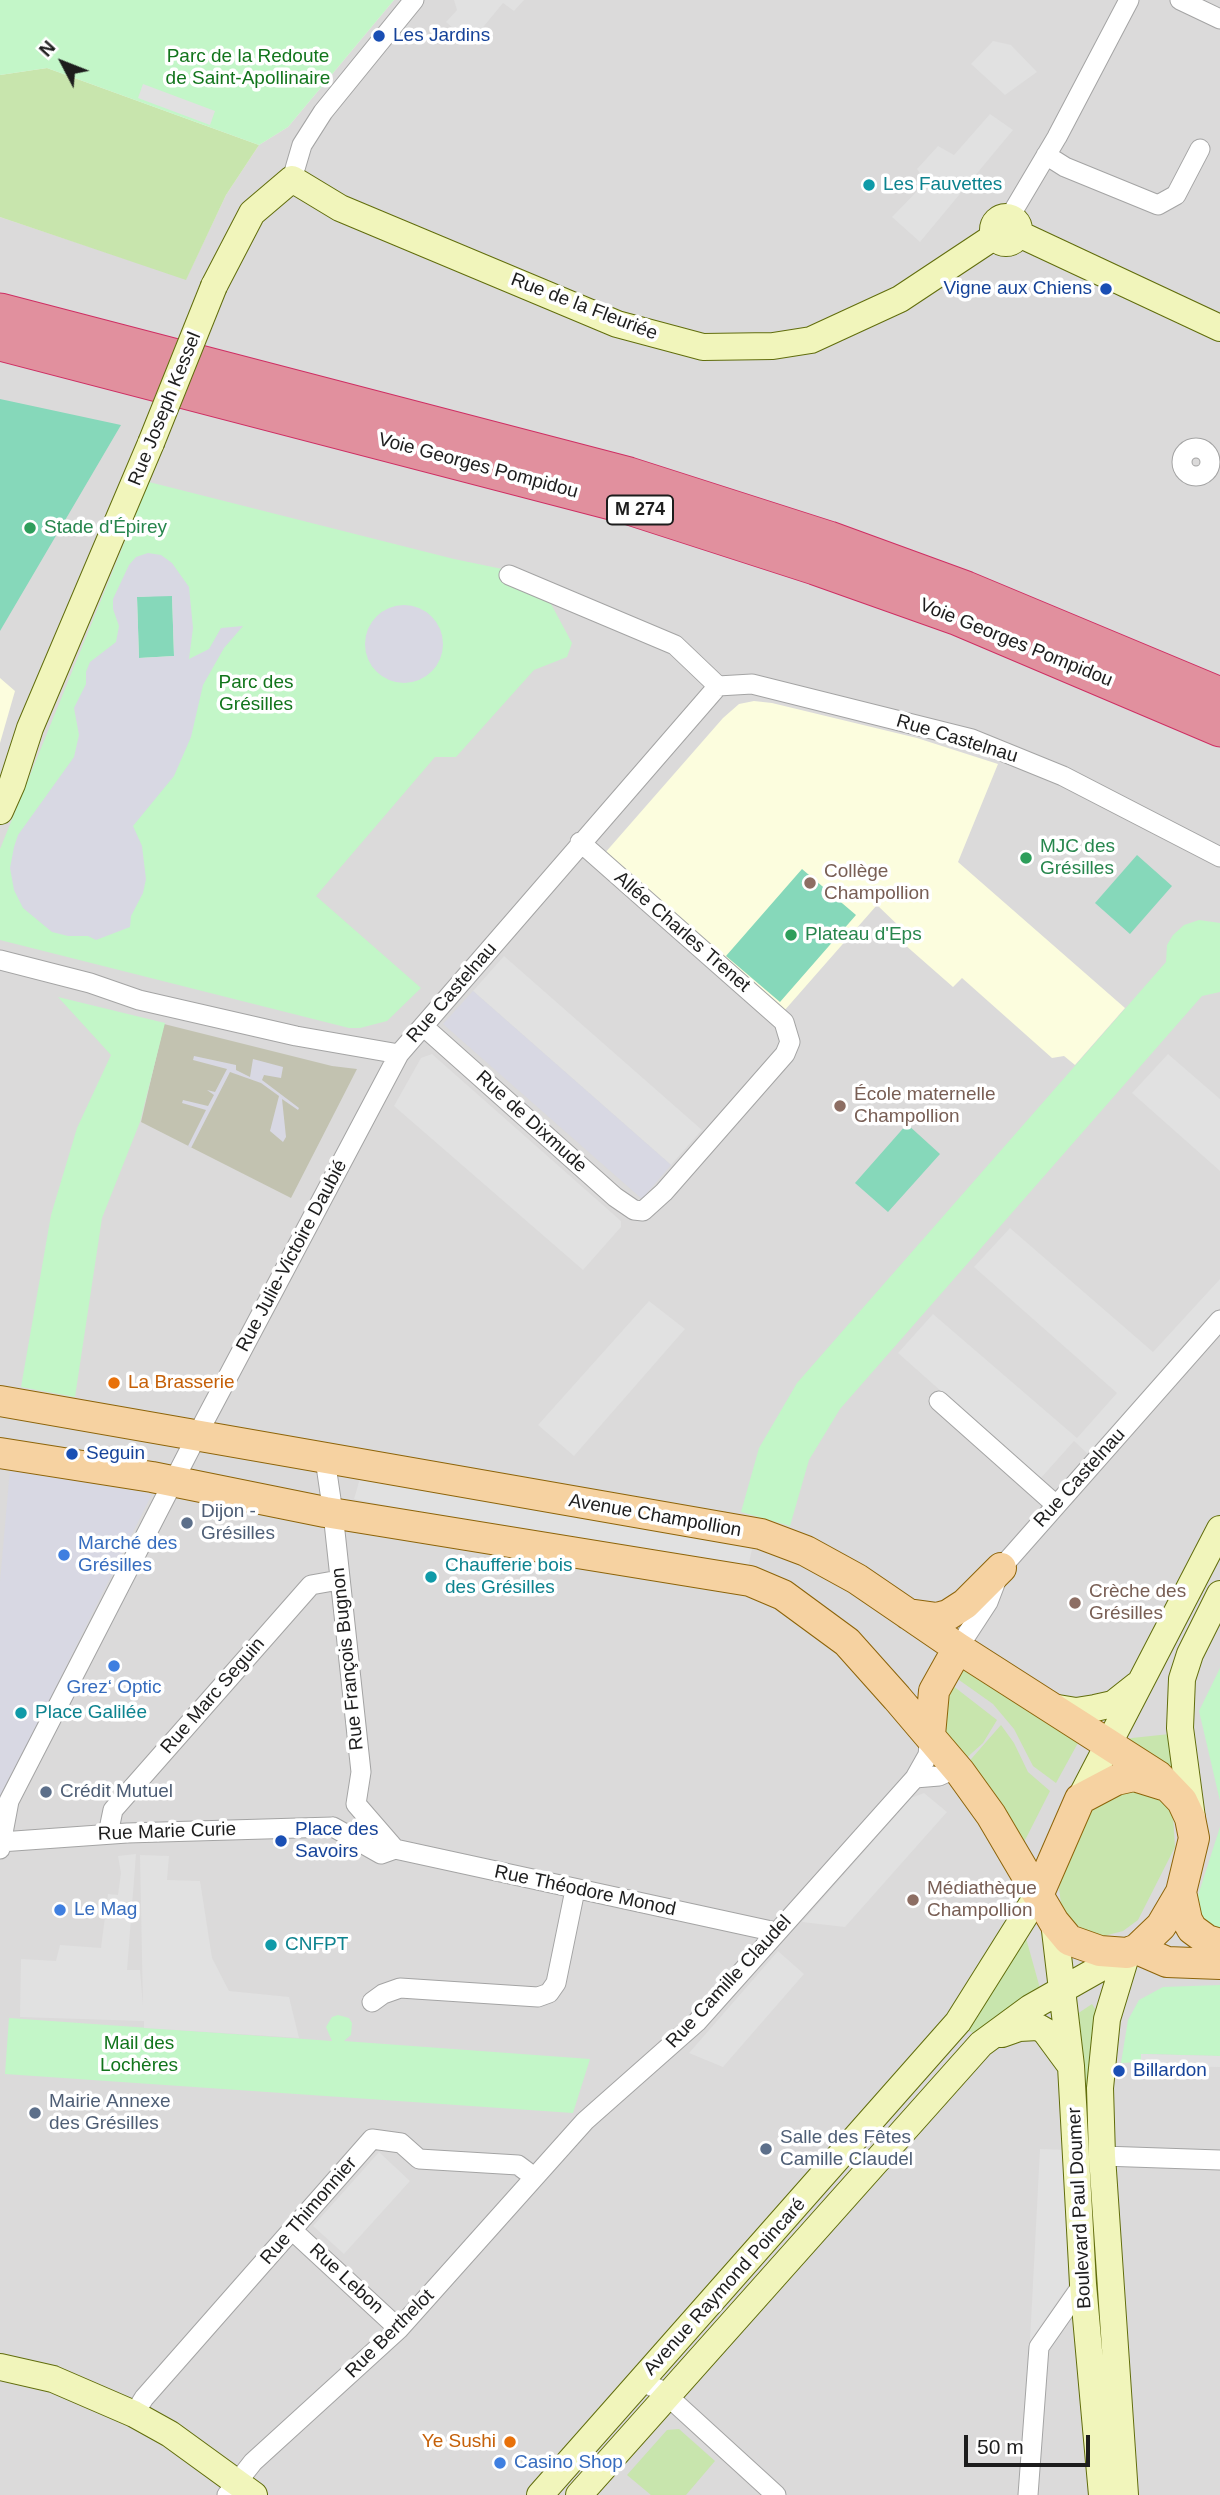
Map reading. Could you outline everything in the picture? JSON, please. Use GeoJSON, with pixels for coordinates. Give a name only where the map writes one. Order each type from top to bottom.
{"type":"FeatureCollection","features":[{"type":"Feature","properties":{"kind":"highway"},"geometry":{"type":"LineString","coordinates":[[0,301],[99,336]]}},
{"type":"Feature","properties":{"kind":"highway","name":"Voie Georges Pompidou"},"geometry":{"type":"LineString","coordinates":[[0,312],[629,475],[829,538],[1017,609],[1220,695]]}},
{"type":"Feature","properties":{"kind":"highway","name":"Voie Georges Pompidou"},"geometry":{"type":"LineString","coordinates":[[0,343],[624,505],[815,567],[956,617],[1220,729]]}},
{"type":"Feature","properties":{"kind":"main road","name":"Rue de la Fleuriée"},"geometry":{"type":"LineString","coordinates":[[292,179],[340,208],[617,324],[703,346],[773,346],[811,340],[900,299],[1007,229]]}},
{"type":"Feature","properties":{"kind":"main road","name":"Rue Joseph Kessel"},"geometry":{"type":"LineString","coordinates":[[0,811],[12,784],[30,728],[215,286],[252,213],[292,179]]}},
{"type":"Feature","properties":{"kind":"main road"},"geometry":{"type":"LineString","coordinates":[[1007,229],[1220,328]]}},
{"type":"Feature","properties":{"kind":"main road","name":"Avenue Champollion"},"geometry":{"type":"LineString","coordinates":[[0,1401],[186,1459],[334,1513],[750,1581],[783,1595],[847,1642],[930,1735],[991,1815],[1039,1893]]}},
{"type":"Feature","properties":{"kind":"main road","name":"Avenue Champollion"},"geometry":{"type":"LineString","coordinates":[[0,1453],[186,1459],[325,1459],[761,1534],[833,1565],[1052,1707],[1089,1734],[1143,1764],[1170,1789]]}},
{"type":"Feature","properties":{"kind":"main road"},"geometry":{"type":"LineString","coordinates":[[1220,1529],[1080,1799],[1039,1893],[1054,1922],[1069,1940],[1088,1948],[1132,1951],[1167,1962],[1220,1964]]}},
{"type":"Feature","properties":{"kind":"main road"},"geometry":{"type":"LineString","coordinates":[[908,1614],[937,1618],[948,1615],[965,1604],[1001,1568]]}},
{"type":"Feature","properties":{"kind":"main road"},"geometry":{"type":"LineString","coordinates":[[1132,1951],[1161,1926],[1181,1892],[1194,1838],[1182,1753],[1180,1700],[1190,1654],[1220,1594]]}},
{"type":"Feature","properties":{"kind":"main road"},"geometry":{"type":"LineString","coordinates":[[930,1735],[934,1690],[958,1648]]}},
{"type":"Feature","properties":{"kind":"main road"},"geometry":{"type":"LineString","coordinates":[[1052,1707],[1076,1711],[1113,1704],[1144,1679]]}},
{"type":"Feature","properties":{"kind":"main road"},"geometry":{"type":"LineString","coordinates":[[1080,1799],[1108,1783],[1134,1776],[1170,1789],[1186,1809],[1194,1838]]}},
{"type":"Feature","properties":{"kind":"main road"},"geometry":{"type":"LineString","coordinates":[[1181,1892],[1186,1920],[1192,1929],[1207,1940],[1220,1944]]}},
{"type":"Feature","properties":{"kind":"main road","name":"Avenue Raymond Poincaré"},"geometry":{"type":"LineString","coordinates":[[540,2495],[958,2022],[1039,1893]]}},
{"type":"Feature","properties":{"kind":"main road","name":"Boulevard Paul Doumer"},"geometry":{"type":"LineString","coordinates":[[1054,1922],[1070,2066],[1083,2284],[1101,2495]]}},
{"type":"Feature","properties":{"kind":"main road","name":"Avenue Raymond Poincaré"},"geometry":{"type":"LineString","coordinates":[[579,2495],[981,2044],[1030,2008],[1132,1951]]}},
{"type":"Feature","properties":{"kind":"main road","name":"Boulevard Paul Doumer"},"geometry":{"type":"LineString","coordinates":[[1125,2495],[1102,2156],[1101,2088],[1107,2019],[1132,1951]]}},
{"type":"Feature","properties":{"kind":"main road","name":"Avenue Raymond Poincaré"},"geometry":{"type":"LineString","coordinates":[[981,2044],[1019,2028],[1038,2028],[1051,2038],[1070,2066]]}},
{"type":"Feature","properties":{"kind":"main road"},"geometry":{"type":"LineString","coordinates":[[0,2367],[53,2379],[134,2414],[170,2434],[240,2490]]}},
{"type":"Feature","properties":{"kind":"street"},"geometry":{"type":"LineString","coordinates":[[292,179],[302,145],[323,112],[414,0]]}},
{"type":"Feature","properties":{"kind":"street"},"geometry":{"type":"LineString","coordinates":[[1007,229],[1129,0]]}},
{"type":"Feature","properties":{"kind":"street"},"geometry":{"type":"LineString","coordinates":[[1180,0],[1220,19]]}},
{"type":"Feature","properties":{"kind":"street"},"geometry":{"type":"LineString","coordinates":[[1046,155],[1077,172],[1158,205],[1177,194],[1200,149]]}},
{"type":"Feature","properties":{"kind":"street"},"geometry":{"type":"LineString","coordinates":[[509,575],[675,645],[718,686]]}},
{"type":"Feature","properties":{"kind":"street","name":"Rue Castelnau"},"geometry":{"type":"LineString","coordinates":[[0,960],[152,1003],[296,1037],[399,1054],[718,686],[752,684],[972,739],[1063,776],[1220,857]]}},
{"type":"Feature","properties":{"kind":"street","name":"Allée Charles Trenet"},"geometry":{"type":"LineString","coordinates":[[580,842],[784,1022],[790,1042],[785,1054],[664,1192],[643,1211]]}},
{"type":"Feature","properties":{"kind":"street","name":"Rue de Dixmude"},"geometry":{"type":"LineString","coordinates":[[423,1026],[615,1197],[634,1210],[643,1211]]}},
{"type":"Feature","properties":{"kind":"street","name":"Rue Julie-Victoire Daubié"},"geometry":{"type":"LineString","coordinates":[[186,1459],[399,1054]]}},
{"type":"Feature","properties":{"kind":"street","name":"Rue Castelnau"},"geometry":{"type":"LineString","coordinates":[[958,1648],[988,1602],[1001,1568],[1220,1320]]}},
{"type":"Feature","properties":{"kind":"street"},"geometry":{"type":"LineString","coordinates":[[939,1401],[1056,1505]]}},
{"type":"Feature","properties":{"kind":"street"},"geometry":{"type":"LineString","coordinates":[[0,1849],[9,1801],[186,1459]]}},
{"type":"Feature","properties":{"kind":"street"},"geometry":{"type":"LineString","coordinates":[[325,1459],[334,1513]]}},
{"type":"Feature","properties":{"kind":"street","name":"Rue François Bugnon"},"geometry":{"type":"LineString","coordinates":[[334,1513],[361,1772],[356,1804]]}},
{"type":"Feature","properties":{"kind":"street","name":"Rue Marc Seguin"},"geometry":{"type":"LineString","coordinates":[[108,1834],[113,1810],[312,1585],[339,1580]]}},
{"type":"Feature","properties":{"kind":"street","name":"Rue Camille Claudel"},"geometry":{"type":"LineString","coordinates":[[534,2178],[586,2122],[697,2022],[915,1778],[928,1755],[930,1735]]}},
{"type":"Feature","properties":{"kind":"street"},"geometry":{"type":"LineString","coordinates":[[915,1778],[939,1776],[957,1768]]}},
{"type":"Feature","properties":{"kind":"street"},"geometry":{"type":"LineString","coordinates":[[356,1804],[395,1849],[381,1854],[333,1826],[356,1804]]}},
{"type":"Feature","properties":{"kind":"street","name":"Rue Marie Curie"},"geometry":{"type":"LineString","coordinates":[[0,1842],[108,1834],[333,1826]]}},
{"type":"Feature","properties":{"kind":"street","name":"Rue Théodore Monod"},"geometry":{"type":"LineString","coordinates":[[395,1849],[776,1932]]}},
{"type":"Feature","properties":{"kind":"street"},"geometry":{"type":"LineString","coordinates":[[372,2002],[383,1994],[400,1988],[538,1997],[550,1993],[556,1983],[575,1890]]}},
{"type":"Feature","properties":{"kind":"street","name":"Rue Thimonnier"},"geometry":{"type":"LineString","coordinates":[[134,2414],[144,2398],[372,2139],[401,2143],[419,2159],[518,2165],[534,2178]]}},
{"type":"Feature","properties":{"kind":"street"},"geometry":{"type":"LineString","coordinates":[[1102,2156],[1220,2160]]}},
{"type":"Feature","properties":{"kind":"street","name":"Rue Berthelot"},"geometry":{"type":"LineString","coordinates":[[240,2490],[253,2462],[399,2329],[534,2178]]}},
{"type":"Feature","properties":{"kind":"street","name":"Rue Lebon"},"geometry":{"type":"LineString","coordinates":[[292,2230],[399,2329]]}},
{"type":"Feature","properties":{"kind":"street"},"geometry":{"type":"LineString","coordinates":[[1028,2495],[1039,2347],[1083,2284]]}},
{"type":"Feature","properties":{"kind":"street","name":"Avenue Raymond Poincaré"},"geometry":{"type":"LineString","coordinates":[[641,2382],[654,2386],[667,2395]]}},
{"type":"Feature","properties":{"kind":"street"},"geometry":{"type":"LineString","coordinates":[[667,2395],[776,2495]]}},
{"type":"Feature","properties":{"kind":"shaded area"},"geometry":{"type":"Polygon","coordinates":[[[394,0],[1220,0],[1220,2495],[0,2495],[0,217],[186,279],[226,195],[259,145],[288,127],[394,0]]]}},
{"type":"Feature","properties":{"kind":"shaded area"},"geometry":{"type":"Polygon","coordinates":[[[454,0],[524,0],[514,11],[503,3],[470,43],[446,22],[457,10],[454,0]]]}},
{"type":"Feature","properties":{"kind":"shaded area"},"geometry":{"type":"Polygon","coordinates":[[[993,41],[1011,45],[1037,72],[1005,95],[971,64],[993,41]]]}},
{"type":"Feature","properties":{"kind":"shaded area"},"geometry":{"type":"Polygon","coordinates":[[[143,84],[215,111],[210,125],[138,98],[143,84]]]}},
{"type":"Feature","properties":{"kind":"shaded area"},"geometry":{"type":"Polygon","coordinates":[[[990,114],[1013,130],[920,242],[892,217],[926,182],[917,169],[938,146],[954,155],[990,114]]]}},
{"type":"Feature","properties":{"kind":"shaded area"},"geometry":{"type":"Polygon","coordinates":[[[148,553],[161,555],[172,563],[189,587],[193,628],[189,659],[209,649],[221,628],[243,626],[224,648],[203,685],[191,737],[174,776],[133,826],[142,846],[146,879],[143,893],[131,916],[130,927],[96,940],[88,936],[68,936],[52,932],[23,908],[14,890],[10,868],[18,835],[74,757],[79,735],[74,708],[86,684],[86,672],[90,662],[116,642],[119,626],[113,609],[113,599],[129,565],[136,557],[148,553]],[[172,596],[137,597],[139,658],[174,656],[172,596]]]}},
{"type":"Feature","properties":{"kind":"shaded area"},"geometry":{"type":"Polygon","coordinates":[[[404,605],[419,608],[432,616],[440,629],[443,644],[440,659],[432,672],[419,680],[404,683],[389,680],[376,672],[368,659],[365,644],[368,629],[376,616],[389,608],[404,605]]]}},
{"type":"Feature","properties":{"kind":"shaded area"},"geometry":{"type":"Polygon","coordinates":[[[0,678],[15,691],[0,743],[0,678]]]}},
{"type":"Feature","properties":{"kind":"shaded area","name":"Collège Champollion"},"geometry":{"type":"Polygon","coordinates":[[[754,701],[917,738],[998,764],[958,862],[1125,1008],[1075,1065],[1064,1056],[1052,1058],[962,978],[953,987],[896,937],[903,930],[877,905],[784,1011],[604,854],[723,718],[739,704],[754,701]]]}},
{"type":"Feature","properties":{"kind":"shaded area"},"geometry":{"type":"Polygon","coordinates":[[[504,956],[702,1130],[671,1165],[473,991],[504,956]]]}},
{"type":"Feature","properties":{"kind":"shaded area"},"geometry":{"type":"Polygon","coordinates":[[[473,991],[671,1165],[642,1199],[443,1024],[473,991]]]}},
{"type":"Feature","properties":{"kind":"shaded area"},"geometry":{"type":"Polygon","coordinates":[[[164,1024],[332,1066],[357,1069],[291,1198],[141,1122],[164,1024]]]}},
{"type":"Feature","properties":{"kind":"shaded area"},"geometry":{"type":"Polygon","coordinates":[[[432,1054],[621,1221],[621,1227],[583,1270],[394,1106],[421,1058],[432,1054]]]}},
{"type":"Feature","properties":{"kind":"shaded area"},"geometry":{"type":"Polygon","coordinates":[[[1168,1054],[1220,1099],[1220,1171],[1132,1093],[1168,1054]]]}},
{"type":"Feature","properties":{"kind":"shaded area"},"geometry":{"type":"Polygon","coordinates":[[[194,1056],[236,1065],[236,1070],[250,1077],[253,1059],[283,1067],[281,1078],[264,1075],[262,1080],[299,1108],[298,1110],[282,1099],[286,1137],[283,1142],[270,1131],[279,1096],[261,1083],[230,1072],[191,1148],[188,1146],[206,1110],[182,1103],[183,1100],[208,1106],[214,1095],[207,1090],[215,1092],[227,1069],[193,1060],[194,1056]]]}},
{"type":"Feature","properties":{"kind":"shaded area"},"geometry":{"type":"Polygon","coordinates":[[[1010,1228],[1153,1352],[1220,1279],[1220,1308],[1090,1456],[1074,1441],[1040,1479],[898,1353],[933,1314],[1077,1438],[1117,1393],[974,1267],[1010,1228]]]}},
{"type":"Feature","properties":{"kind":"shaded area"},"geometry":{"type":"Polygon","coordinates":[[[649,1301],[685,1329],[574,1456],[538,1425],[649,1301]]]}},
{"type":"Feature","properties":{"kind":"shaded area","name":"Place Galilée"},"geometry":{"type":"Polygon","coordinates":[[[10,1469],[152,1494],[0,1799],[0,1582],[10,1469]]]}},
{"type":"Feature","properties":{"kind":"shaded area"},"geometry":{"type":"Polygon","coordinates":[[[361,1475],[753,1545],[748,1567],[541,1537],[354,1499],[361,1475]]]}},
{"type":"Feature","properties":{"kind":"shaded area"},"geometry":{"type":"Polygon","coordinates":[[[924,1793],[947,1812],[845,1927],[802,1922],[911,1798],[924,1793]]]}},
{"type":"Feature","properties":{"kind":"shaded area"},"geometry":{"type":"Polygon","coordinates":[[[136,1854],[127,1970],[140,1970],[143,2006],[140,1855],[169,1856],[167,1880],[200,1881],[212,1958],[229,1991],[289,1997],[299,2038],[144,2028],[144,2021],[20,2017],[21,1959],[56,1961],[60,1945],[101,1948],[108,1894],[118,1895],[121,1873],[118,1856],[136,1854]]]}},
{"type":"Feature","properties":{"kind":"shaded area"},"geometry":{"type":"Polygon","coordinates":[[[778,1951],[804,1974],[723,2067],[689,2053],[778,1951]]]}},
{"type":"Feature","properties":{"kind":"shaded area"},"geometry":{"type":"Polygon","coordinates":[[[1141,2054],[1220,2056],[1220,2067],[1141,2066],[1141,2054]]]}},
{"type":"Feature","properties":{"kind":"shaded area"},"geometry":{"type":"Polygon","coordinates":[[[1040,2149],[1068,2150],[1068,2286],[1030,2341],[1040,2149]]]}},
{"type":"Feature","properties":{"kind":"shaded area"},"geometry":{"type":"Polygon","coordinates":[[[379,2152],[410,2181],[344,2254],[313,2226],[379,2152]]]}},
{"type":"Feature","properties":{"kind":"green space","name":"Parc de la Redoute de Saint-Apollinaire"},"geometry":{"type":"Polygon","coordinates":[[[0,0],[394,0],[288,127],[259,145],[47,68],[0,75],[0,0]]]}},
{"type":"Feature","properties":{"kind":"green space"},"geometry":{"type":"Polygon","coordinates":[[[47,68],[259,145],[226,195],[186,280],[0,217],[0,75],[47,68]]]}},
{"type":"Feature","properties":{"kind":"green space","name":"Stade d'Épirey"},"geometry":{"type":"Polygon","coordinates":[[[0,399],[121,425],[0,631],[0,399]]]}},
{"type":"Feature","properties":{"kind":"green space","name":"Parc des Grésilles"},"geometry":{"type":"Polygon","coordinates":[[[149,482],[454,559],[536,576],[572,643],[567,657],[534,670],[456,757],[435,757],[316,896],[421,988],[387,1021],[349,1028],[0,940],[0,849],[149,482]]]}},
{"type":"Feature","properties":{"kind":"green space"},"geometry":{"type":"Polygon","coordinates":[[[172,595],[174,656],[139,658],[137,597],[172,595]]]}},
{"type":"Feature","properties":{"kind":"green space"},"geometry":{"type":"Polygon","coordinates":[[[1137,855],[1172,886],[1130,934],[1095,903],[1137,855]]]}},
{"type":"Feature","properties":{"kind":"green space","name":"Plateau d'Eps"},"geometry":{"type":"Polygon","coordinates":[[[802,869],[856,915],[780,1002],[726,956],[802,869]]]}},
{"type":"Feature","properties":{"kind":"green space"},"geometry":{"type":"Polygon","coordinates":[[[1199,920],[1220,923],[1220,992],[1202,996],[840,1409],[809,1460],[790,1526],[741,1512],[759,1448],[797,1383],[1166,962],[1167,945],[1173,935],[1184,925],[1199,920]]]}},
{"type":"Feature","properties":{"kind":"green space"},"geometry":{"type":"Polygon","coordinates":[[[58,997],[165,1023],[140,1122],[102,1218],[75,1397],[21,1387],[51,1215],[77,1128],[111,1055],[58,997]]]}},
{"type":"Feature","properties":{"kind":"green space"},"geometry":{"type":"Polygon","coordinates":[[[907,1124],[940,1154],[888,1212],[855,1183],[907,1124]]]}},
{"type":"Feature","properties":{"kind":"green space"},"geometry":{"type":"Polygon","coordinates":[[[1220,1668],[1220,1801],[1199,1711],[1220,1668]]]}},
{"type":"Feature","properties":{"kind":"green space"},"geometry":{"type":"Polygon","coordinates":[[[959,1669],[972,1670],[1079,1741],[1056,1783],[1033,1766],[1014,1729],[993,1704],[952,1675],[959,1669]]]}},
{"type":"Feature","properties":{"kind":"green space"},"geometry":{"type":"Polygon","coordinates":[[[948,1682],[997,1720],[983,1743],[962,1762],[942,1732],[948,1682]]]}},
{"type":"Feature","properties":{"kind":"green space"},"geometry":{"type":"Polygon","coordinates":[[[1001,1725],[1014,1743],[1028,1772],[1050,1791],[1020,1850],[965,1766],[1001,1725]]]}},
{"type":"Feature","properties":{"kind":"green space"},"geometry":{"type":"Polygon","coordinates":[[[1170,1734],[1177,1773],[1124,1740],[1132,1738],[1170,1734]]]}},
{"type":"Feature","properties":{"kind":"green space"},"geometry":{"type":"Polygon","coordinates":[[[1117,1787],[1162,1798],[1173,1815],[1175,1847],[1138,1920],[1123,1931],[1104,1936],[1082,1929],[1071,1920],[1061,1904],[1059,1888],[1073,1841],[1094,1804],[1117,1787]]]}},
{"type":"Feature","properties":{"kind":"green space"},"geometry":{"type":"Polygon","coordinates":[[[1220,1827],[1220,1928],[1214,1928],[1194,1908],[1220,1827]]]}},
{"type":"Feature","properties":{"kind":"green space"},"geometry":{"type":"Polygon","coordinates":[[[1026,1938],[1041,1992],[978,2035],[962,2028],[1026,1938]]]}},
{"type":"Feature","properties":{"kind":"green space"},"geometry":{"type":"Polygon","coordinates":[[[1220,1985],[1220,2056],[1142,2054],[1141,2062],[1121,2063],[1128,2020],[1139,2000],[1163,1987],[1220,1985]]]}},
{"type":"Feature","properties":{"kind":"green space"},"geometry":{"type":"Polygon","coordinates":[[[1092,2004],[1096,2010],[1089,2058],[1090,2144],[1083,2145],[1074,2016],[1092,2004]]]}},
{"type":"Feature","properties":{"kind":"green space","name":"Mail des Lochères"},"geometry":{"type":"Polygon","coordinates":[[[338,2015],[349,2018],[352,2023],[351,2035],[344,2041],[590,2059],[573,2113],[5,2074],[9,2018],[332,2041],[326,2027],[332,2017],[338,2015]]]}},
{"type":"Feature","properties":{"kind":"green space"},"geometry":{"type":"Polygon","coordinates":[[[679,2429],[715,2461],[686,2495],[651,2495],[627,2475],[667,2430],[679,2429]]]}},
{"type":"Feature","properties":{"kind":"place","name":"Les Jardins"},"geometry":{"type":"Point","coordinates":[379,36]}},
{"type":"Feature","properties":{"kind":"place","name":"Les Fauvettes"},"geometry":{"type":"Point","coordinates":[869,185]}},
{"type":"Feature","properties":{"kind":"place","name":"Vigne aux Chiens"},"geometry":{"type":"Point","coordinates":[1106,289]}},
{"type":"Feature","properties":{"kind":"place","name":"Stade d'Épirey"},"geometry":{"type":"Point","coordinates":[30,528]}},
{"type":"Feature","properties":{"kind":"place","name":"MJC des Grésilles"},"geometry":{"type":"Point","coordinates":[1026,858]}},
{"type":"Feature","properties":{"kind":"place","name":"Collège Champollion"},"geometry":{"type":"Point","coordinates":[810,883]}},
{"type":"Feature","properties":{"kind":"place","name":"Plateau d'Eps"},"geometry":{"type":"Point","coordinates":[791,935]}},
{"type":"Feature","properties":{"kind":"place","name":"École maternelle Champollion"},"geometry":{"type":"Point","coordinates":[840,1106]}},
{"type":"Feature","properties":{"kind":"place","name":"La Brasserie"},"geometry":{"type":"Point","coordinates":[114,1383]}},
{"type":"Feature","properties":{"kind":"place","name":"Seguin"},"geometry":{"type":"Point","coordinates":[72,1454]}},
{"type":"Feature","properties":{"kind":"place","name":"Dijon - Grésilles"},"geometry":{"type":"Point","coordinates":[187,1523]}},
{"type":"Feature","properties":{"kind":"place","name":"Marché des Grésilles"},"geometry":{"type":"Point","coordinates":[64,1555]}},
{"type":"Feature","properties":{"kind":"place","name":"Chaufferie bois des Grésilles"},"geometry":{"type":"Point","coordinates":[431,1577]}},
{"type":"Feature","properties":{"kind":"place","name":"Crèche des Grésilles"},"geometry":{"type":"Point","coordinates":[1075,1603]}},
{"type":"Feature","properties":{"kind":"place","name":"Grez‘ Optic"},"geometry":{"type":"Point","coordinates":[114,1666]}},
{"type":"Feature","properties":{"kind":"place","name":"Place Galilée"},"geometry":{"type":"Point","coordinates":[21,1713]}},
{"type":"Feature","properties":{"kind":"place","name":"Crédit Mutuel"},"geometry":{"type":"Point","coordinates":[46,1792]}},
{"type":"Feature","properties":{"kind":"place","name":"Place des Savoirs"},"geometry":{"type":"Point","coordinates":[281,1841]}},
{"type":"Feature","properties":{"kind":"place","name":"Médiathèque Champollion"},"geometry":{"type":"Point","coordinates":[913,1900]}},
{"type":"Feature","properties":{"kind":"place","name":"Le Mag"},"geometry":{"type":"Point","coordinates":[60,1910]}},
{"type":"Feature","properties":{"kind":"place","name":"CNFPT"},"geometry":{"type":"Point","coordinates":[271,1945]}},
{"type":"Feature","properties":{"kind":"place","name":"Billardon"},"geometry":{"type":"Point","coordinates":[1119,2071]}},
{"type":"Feature","properties":{"kind":"place","name":"Mairie Annexe des Grésilles"},"geometry":{"type":"Point","coordinates":[35,2113]}},
{"type":"Feature","properties":{"kind":"place","name":"Salle des Fêtes Camille Claudel"},"geometry":{"type":"Point","coordinates":[766,2149]}},
{"type":"Feature","properties":{"kind":"place","name":"Ye Sushi"},"geometry":{"type":"Point","coordinates":[510,2442]}},
{"type":"Feature","properties":{"kind":"place","name":"Casino Shop"},"geometry":{"type":"Point","coordinates":[500,2463]}}]}
